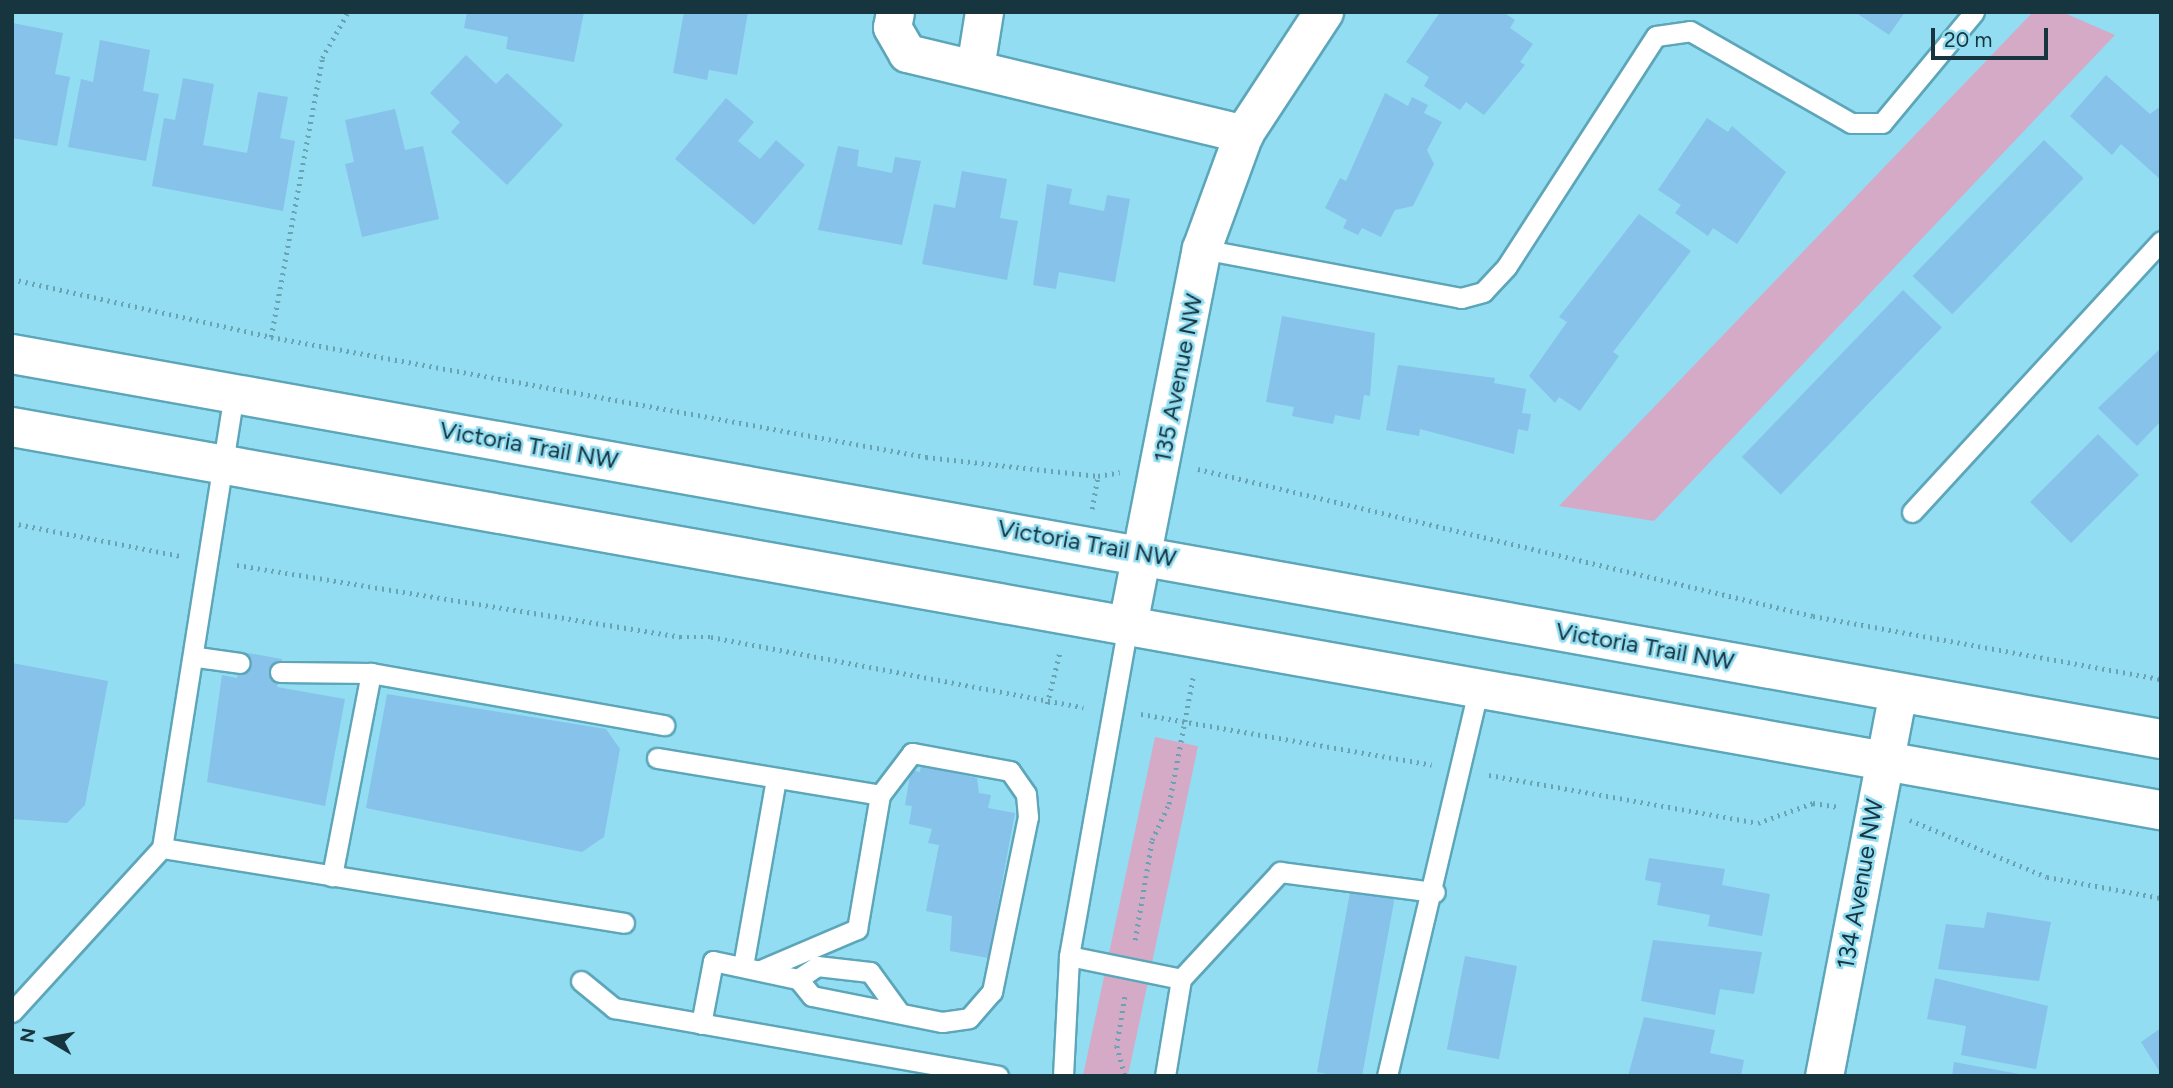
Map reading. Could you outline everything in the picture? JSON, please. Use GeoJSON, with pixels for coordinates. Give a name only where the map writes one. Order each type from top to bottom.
{"type":"FeatureCollection","features":[{"type":"Feature","properties":{"kind":"main road","name":"135 Avenue NW"},"geometry":{"type":"LineString","coordinates":[[1128,625],[1163,463],[1202,249],[1244,134],[1324,12]]}},
{"type":"Feature","properties":{"kind":"main road","name":"Victoria Trail NW"},"geometry":{"type":"LineString","coordinates":[[12,354],[1143,554],[2161,739]]}},
{"type":"Feature","properties":{"kind":"main road"},"geometry":{"type":"LineString","coordinates":[[12,427],[1479,686],[2161,810]]}},
{"type":"Feature","properties":{"kind":"street"},"geometry":{"type":"LineString","coordinates":[[895,12],[892,27],[907,53],[1244,134]]}},
{"type":"Feature","properties":{"kind":"street"},"geometry":{"type":"LineString","coordinates":[[975,68],[984,12]]}},
{"type":"Feature","properties":{"kind":"street","name":"134 Avenue NW"},"geometry":{"type":"LineString","coordinates":[[1824,1076],[1882,760],[1898,692]]}},
{"type":"Feature","properties":{"kind":"lane"},"geometry":{"type":"LineString","coordinates":[[1202,249],[1461,298],[1483,292],[1507,266],[1657,36],[1690,31],[1851,123],[1882,123],[1975,12]]}},
{"type":"Feature","properties":{"kind":"lane"},"geometry":{"type":"LineString","coordinates":[[1912,512],[2161,241]]}},
{"type":"Feature","properties":{"kind":"lane"},"geometry":{"type":"LineString","coordinates":[[12,1012],[162,848],[197,657],[234,394]]}},
{"type":"Feature","properties":{"kind":"lane"},"geometry":{"type":"LineString","coordinates":[[1063,1076],[1069,956],[1128,625]]}},
{"type":"Feature","properties":{"kind":"lane"},"geometry":{"type":"LineString","coordinates":[[197,657],[240,663]]}},
{"type":"Feature","properties":{"kind":"lane"},"geometry":{"type":"LineString","coordinates":[[280,672],[370,673],[664,725]]}},
{"type":"Feature","properties":{"kind":"lane"},"geometry":{"type":"LineString","coordinates":[[332,876],[370,673]]}},
{"type":"Feature","properties":{"kind":"lane"},"geometry":{"type":"LineString","coordinates":[[1387,1076],[1434,892],[1479,686]]}},
{"type":"Feature","properties":{"kind":"lane"},"geometry":{"type":"LineString","coordinates":[[701,1024],[713,961],[798,979],[812,996],[942,1022],[969,1018],[992,992],[1028,817],[1026,794],[1010,771],[912,753],[880,795],[857,929],[752,968]]}},
{"type":"Feature","properties":{"kind":"lane"},"geometry":{"type":"LineString","coordinates":[[657,758],[880,795]]}},
{"type":"Feature","properties":{"kind":"lane"},"geometry":{"type":"LineString","coordinates":[[752,968],[776,778]]}},
{"type":"Feature","properties":{"kind":"lane"},"geometry":{"type":"LineString","coordinates":[[162,848],[624,923]]}},
{"type":"Feature","properties":{"kind":"lane"},"geometry":{"type":"LineString","coordinates":[[1165,1076],[1181,979],[1280,873],[1434,892]]}},
{"type":"Feature","properties":{"kind":"lane"},"geometry":{"type":"LineString","coordinates":[[1069,956],[1181,979]]}},
{"type":"Feature","properties":{"kind":"lane"},"geometry":{"type":"LineString","coordinates":[[798,979],[817,966],[870,972],[899,1012]]}},
{"type":"Feature","properties":{"kind":"lane"},"geometry":{"type":"LineString","coordinates":[[581,981],[614,1008],[998,1076]]}},
{"type":"Feature","properties":{"kind":"path"},"geometry":{"type":"LineString","coordinates":[[271,337],[322,58],[348,12]]}},
{"type":"Feature","properties":{"kind":"path"},"geometry":{"type":"LineString","coordinates":[[12,279],[271,337],[926,457],[1098,476],[1163,463],[1257,479],[1813,616],[2161,679]]}},
{"type":"Feature","properties":{"kind":"path"},"geometry":{"type":"LineString","coordinates":[[12,523],[209,561],[680,637],[711,636],[1047,704],[1157,716],[1758,823],[1813,803],[1873,812],[1931,824],[2047,877],[2161,898]]}},
{"type":"Feature","properties":{"kind":"path"},"geometry":{"type":"LineString","coordinates":[[1125,1076],[1116,1046],[1129,970],[1152,840],[1169,804],[1182,721],[1202,639]]}},
{"type":"Feature","properties":{"kind":"shaded area"},"geometry":{"type":"Polygon","coordinates":[[[2033,12],[2062,12],[2115,35],[1654,521],[1559,506],[2033,12]]]}},
{"type":"Feature","properties":{"kind":"shaded area"},"geometry":{"type":"Polygon","coordinates":[[[1155,737],[1198,746],[1128,1076],[1083,1074],[1155,737]]]}},
{"type":"Feature","properties":{"kind":"building"},"geometry":{"type":"Polygon","coordinates":[[[467,12],[584,12],[574,62],[506,49],[508,37],[464,28],[467,12]]]}},
{"type":"Feature","properties":{"kind":"building"},"geometry":{"type":"Polygon","coordinates":[[[684,12],[748,12],[737,75],[709,70],[707,80],[673,73],[684,12]]]}},
{"type":"Feature","properties":{"kind":"building"},"geometry":{"type":"Polygon","coordinates":[[[1440,12],[1503,12],[1515,20],[1510,28],[1533,44],[1520,62],[1525,65],[1484,115],[1466,102],[1460,110],[1424,86],[1429,77],[1406,62],[1440,12]]]}},
{"type":"Feature","properties":{"kind":"building"},"geometry":{"type":"Polygon","coordinates":[[[1855,12],[1905,12],[1889,35],[1855,12]]]}},
{"type":"Feature","properties":{"kind":"building"},"geometry":{"type":"Polygon","coordinates":[[[13,23],[63,33],[55,74],[70,77],[57,146],[12,138],[13,23]]]}},
{"type":"Feature","properties":{"kind":"building"},"geometry":{"type":"Polygon","coordinates":[[[100,40],[150,50],[143,91],[159,94],[146,161],[68,147],[81,79],[93,82],[100,40]]]}},
{"type":"Feature","properties":{"kind":"building"},"geometry":{"type":"Polygon","coordinates":[[[466,55],[496,84],[507,73],[563,125],[507,185],[451,132],[460,122],[430,93],[466,55]]]}},
{"type":"Feature","properties":{"kind":"building"},"geometry":{"type":"Polygon","coordinates":[[[2106,75],[2150,114],[2161,106],[2161,180],[2121,144],[2112,155],[2070,116],[2106,75]]]}},
{"type":"Feature","properties":{"kind":"building"},"geometry":{"type":"Polygon","coordinates":[[[183,78],[214,84],[203,145],[247,153],[258,92],[288,97],[280,138],[295,141],[283,211],[152,186],[164,118],[175,120],[183,78]]]}},
{"type":"Feature","properties":{"kind":"building"},"geometry":{"type":"Polygon","coordinates":[[[1385,93],[1408,106],[1412,97],[1428,105],[1424,113],[1442,122],[1427,150],[1434,164],[1413,206],[1395,210],[1381,237],[1362,228],[1358,235],[1343,228],[1347,220],[1325,208],[1340,178],[1346,181],[1385,93]]]}},
{"type":"Feature","properties":{"kind":"building"},"geometry":{"type":"Polygon","coordinates":[[[726,98],[754,122],[738,141],[760,159],[776,140],[805,165],[754,225],[675,159],[726,98]]]}},
{"type":"Feature","properties":{"kind":"building"},"geometry":{"type":"Polygon","coordinates":[[[395,109],[405,150],[423,146],[439,219],[362,237],[345,164],[354,162],[345,120],[395,109]]]}},
{"type":"Feature","properties":{"kind":"building"},"geometry":{"type":"Polygon","coordinates":[[[1707,118],[1728,132],[1732,126],[1786,172],[1737,244],[1713,228],[1708,236],[1675,213],[1681,205],[1658,190],[1707,118]]]}},
{"type":"Feature","properties":{"kind":"building"},"geometry":{"type":"Polygon","coordinates":[[[2044,140],[2084,178],[1952,314],[1913,276],[2044,140]]]}},
{"type":"Feature","properties":{"kind":"building"},"geometry":{"type":"Polygon","coordinates":[[[838,146],[859,150],[857,166],[892,173],[895,157],[921,161],[902,245],[818,230],[838,146]]]}},
{"type":"Feature","properties":{"kind":"building"},"geometry":{"type":"Polygon","coordinates":[[[962,171],[1007,179],[1000,218],[1018,221],[1007,280],[922,264],[934,204],[955,208],[962,171]]]}},
{"type":"Feature","properties":{"kind":"building"},"geometry":{"type":"Polygon","coordinates":[[[1047,184],[1072,189],[1069,204],[1104,211],[1107,195],[1130,199],[1115,282],[1059,272],[1056,289],[1033,285],[1047,184]]]}},
{"type":"Feature","properties":{"kind":"building"},"geometry":{"type":"Polygon","coordinates":[[[1639,214],[1691,251],[1613,352],[1619,356],[1580,411],[1559,397],[1555,403],[1529,376],[1567,322],[1559,317],[1639,214]]]}},
{"type":"Feature","properties":{"kind":"building"},"geometry":{"type":"Polygon","coordinates":[[[1903,290],[1942,328],[1781,494],[1742,457],[1903,290]]]}},
{"type":"Feature","properties":{"kind":"building"},"geometry":{"type":"Polygon","coordinates":[[[1282,316],[1375,333],[1370,396],[1364,395],[1360,420],[1335,415],[1333,424],[1292,416],[1294,407],[1266,402],[1282,316]]]}},
{"type":"Feature","properties":{"kind":"building"},"geometry":{"type":"Polygon","coordinates":[[[2161,348],[2161,421],[2137,446],[2098,408],[2161,348]]]}},
{"type":"Feature","properties":{"kind":"building"},"geometry":{"type":"Polygon","coordinates":[[[1398,365],[1495,378],[1494,383],[1526,389],[1522,413],[1531,414],[1528,431],[1518,429],[1514,454],[1420,429],[1419,436],[1386,430],[1398,365]]]}},
{"type":"Feature","properties":{"kind":"building"},"geometry":{"type":"Polygon","coordinates":[[[2098,434],[2139,475],[2071,543],[2030,502],[2098,434]]]}},
{"type":"Feature","properties":{"kind":"building"},"geometry":{"type":"Polygon","coordinates":[[[242,652],[282,659],[277,687],[345,699],[325,806],[207,782],[222,675],[237,678],[242,652]]]}},
{"type":"Feature","properties":{"kind":"building"},"geometry":{"type":"Polygon","coordinates":[[[12,663],[108,681],[85,805],[67,823],[12,819],[12,663]]]}},
{"type":"Feature","properties":{"kind":"building"},"geometry":{"type":"Polygon","coordinates":[[[387,694],[606,729],[620,749],[604,837],[582,852],[366,808],[387,694]]]}},
{"type":"Feature","properties":{"kind":"building"},"geometry":{"type":"Polygon","coordinates":[[[921,765],[977,778],[979,793],[991,795],[988,808],[1015,813],[988,958],[950,951],[952,916],[926,911],[939,845],[928,843],[932,829],[909,824],[912,806],[905,805],[911,770],[920,772],[921,765]]]}},
{"type":"Feature","properties":{"kind":"building"},"geometry":{"type":"Polygon","coordinates":[[[1649,858],[1725,869],[1722,885],[1770,894],[1762,936],[1708,926],[1710,915],[1657,905],[1661,883],[1645,880],[1649,858]]]}},
{"type":"Feature","properties":{"kind":"building"},"geometry":{"type":"Polygon","coordinates":[[[1351,887],[1395,896],[1362,1076],[1338,1076],[1317,1072],[1351,887]]]}},
{"type":"Feature","properties":{"kind":"building"},"geometry":{"type":"Polygon","coordinates":[[[1987,912],[2051,922],[2039,981],[1938,969],[1946,924],[1984,928],[1987,912]]]}},
{"type":"Feature","properties":{"kind":"building"},"geometry":{"type":"Polygon","coordinates":[[[1653,940],[1762,952],[1754,994],[1720,989],[1715,1015],[1641,1001],[1653,940]]]}},
{"type":"Feature","properties":{"kind":"building"},"geometry":{"type":"Polygon","coordinates":[[[1465,956],[1517,966],[1499,1059],[1447,1049],[1465,956]]]}},
{"type":"Feature","properties":{"kind":"building"},"geometry":{"type":"Polygon","coordinates":[[[1935,978],[2048,1006],[2036,1069],[1961,1055],[1966,1026],[1927,1019],[1935,978]]]}},
{"type":"Feature","properties":{"kind":"building"},"geometry":{"type":"Polygon","coordinates":[[[1644,1017],[1715,1030],[1710,1053],[1744,1060],[1741,1076],[1628,1076],[1644,1017]]]}},
{"type":"Feature","properties":{"kind":"building"},"geometry":{"type":"Polygon","coordinates":[[[2161,1028],[2161,1074],[2141,1042],[2161,1028]]]}},
{"type":"Feature","properties":{"kind":"building"},"geometry":{"type":"Polygon","coordinates":[[[1954,1062],[2019,1074],[2019,1076],[1952,1076],[1954,1062]]]}}]}
